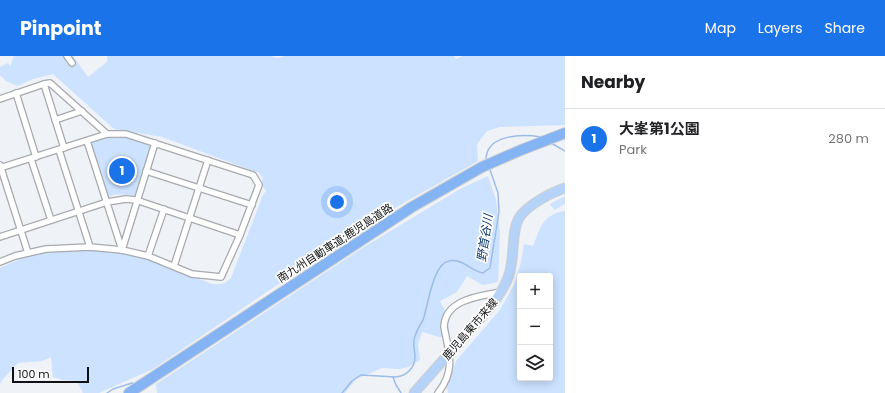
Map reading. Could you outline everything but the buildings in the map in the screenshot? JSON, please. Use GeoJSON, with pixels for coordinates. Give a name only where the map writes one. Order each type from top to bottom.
{"type":"FeatureCollection","features":[{"type":"Feature","properties":{"kind":"highway","name":"南九州自動車道;鹿児島道路"},"geometry":{"type":"LineString","coordinates":[[129,393],[369,234],[454,182],[521,150],[565,134]]}},
{"type":"Feature","properties":{"kind":"main road","name":"鹿児島東市来線"},"geometry":{"type":"LineString","coordinates":[[414,393],[493,304],[501,292],[511,267],[516,226],[520,217],[527,209],[540,200],[565,188]]}},
{"type":"Feature","properties":{"kind":"street"},"geometry":{"type":"LineString","coordinates":[[67,56],[72,63]]}},
{"type":"Feature","properties":{"kind":"street"},"geometry":{"type":"LineString","coordinates":[[0,99],[50,83],[107,134]]}},
{"type":"Feature","properties":{"kind":"street"},"geometry":{"type":"LineString","coordinates":[[44,84],[90,247]]}},
{"type":"Feature","properties":{"kind":"street"},"geometry":{"type":"LineString","coordinates":[[16,93],[51,220]]}},
{"type":"Feature","properties":{"kind":"street"},"geometry":{"type":"LineString","coordinates":[[55,120],[82,111]]}},
{"type":"Feature","properties":{"kind":"street"},"geometry":{"type":"LineString","coordinates":[[0,262],[28,252],[46,249],[90,247],[122,250],[148,256],[192,274],[221,277],[240,235],[259,185],[253,175],[126,134],[107,134],[0,167],[28,252]]}},
{"type":"Feature","properties":{"kind":"street"},"geometry":{"type":"LineString","coordinates":[[87,141],[122,250]]}},
{"type":"Feature","properties":{"kind":"street"},"geometry":{"type":"LineString","coordinates":[[122,250],[136,200],[155,143]]}},
{"type":"Feature","properties":{"kind":"street"},"geometry":{"type":"LineString","coordinates":[[174,266],[208,160]]}},
{"type":"Feature","properties":{"kind":"street"},"geometry":{"type":"LineString","coordinates":[[146,171],[252,205]]}},
{"type":"Feature","properties":{"kind":"street"},"geometry":{"type":"LineString","coordinates":[[0,236],[107,202],[121,199],[136,200],[240,235]]}},
{"type":"Feature","properties":{"kind":"street"},"geometry":{"type":"LineString","coordinates":[[148,256],[164,209]]}},
{"type":"Feature","properties":{"kind":"street"},"geometry":{"type":"LineString","coordinates":[[438,393],[445,384],[450,372],[444,320],[452,309],[469,298],[501,292]]}},
{"type":"Feature","properties":{"kind":"shaded area"},"geometry":{"type":"Polygon","coordinates":[[[14,56],[73,56],[88,77],[107,62],[107,56],[270,56],[278,58],[285,56],[454,56],[456,59],[463,56],[565,56],[565,125],[500,127],[487,131],[477,144],[478,161],[400,205],[268,291],[153,369],[99,393],[83,393],[77,381],[62,380],[53,377],[51,357],[42,361],[18,363],[0,384],[0,268],[29,255],[50,251],[84,250],[120,252],[152,260],[212,284],[223,284],[231,278],[263,195],[266,191],[261,184],[263,178],[259,173],[162,137],[114,129],[53,74],[33,79],[17,86],[6,81],[0,75],[0,67],[8,63],[10,67],[14,56]]]}},
{"type":"Feature","properties":{"kind":"shaded area"},"geometry":{"type":"Polygon","coordinates":[[[121,136],[151,144],[152,147],[136,196],[118,195],[108,197],[90,144],[91,141],[107,137],[121,136]]]}},
{"type":"Feature","properties":{"kind":"shaded area"},"geometry":{"type":"Polygon","coordinates":[[[488,176],[496,200],[500,233],[498,282],[483,285],[467,276],[457,292],[440,301],[448,316],[449,336],[439,337],[422,332],[418,345],[420,360],[408,367],[400,369],[382,368],[356,379],[345,393],[157,393],[156,384],[364,247],[460,189],[488,176]]]}},
{"type":"Feature","properties":{"kind":"shaded area"},"geometry":{"type":"Polygon","coordinates":[[[565,196],[565,204],[554,210],[550,204],[565,196]]]}},
{"type":"Feature","properties":{"kind":"shaded area"},"geometry":{"type":"Polygon","coordinates":[[[565,211],[565,393],[448,393],[447,388],[456,361],[499,311],[514,285],[517,275],[517,381],[553,381],[553,273],[518,273],[524,244],[533,246],[543,223],[551,215],[565,211]]]}},
{"type":"Feature","properties":{"kind":"waterway","name":"野首谷川"},"geometry":{"type":"LineString","coordinates":[[486,160],[488,151],[492,145],[498,141],[515,136],[541,137]]}},
{"type":"Feature","properties":{"kind":"waterway","name":"野首谷川"},"geometry":{"type":"LineString","coordinates":[[551,143],[565,151]]}},
{"type":"Feature","properties":{"kind":"waterway","name":"野首谷川"},"geometry":{"type":"LineString","coordinates":[[342,393],[352,381],[361,375],[396,377],[403,375],[412,368],[415,361],[414,339],[423,320],[435,277],[443,264],[449,261],[458,261],[483,273],[490,268],[499,212],[498,193],[489,167]]}},
{"type":"Feature","properties":{"kind":"waterway"},"geometry":{"type":"LineString","coordinates":[[393,377],[401,393]]}},
{"type":"Feature","properties":{"kind":"waterway","name":"野首谷川"},"geometry":{"type":"LineString","coordinates":[[107,393],[113,389],[132,383],[134,384]]}},
{"type":"Feature","properties":{"kind":"place","name":"大峯第1公園"},"geometry":{"type":"Point","coordinates":[122,171]}}]}
